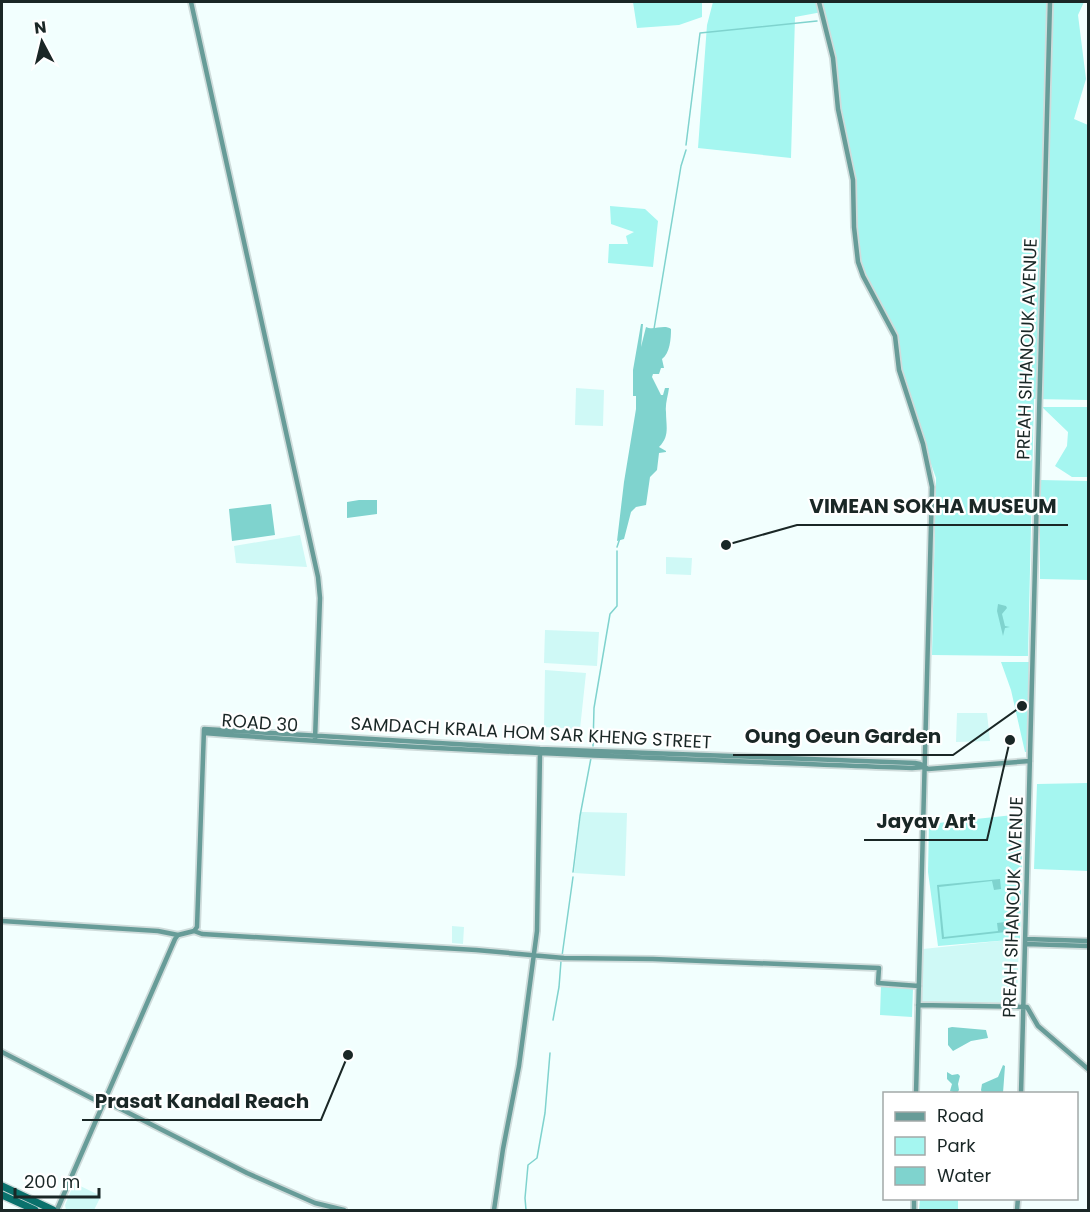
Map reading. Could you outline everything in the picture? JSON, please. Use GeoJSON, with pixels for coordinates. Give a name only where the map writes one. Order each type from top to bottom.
{"type":"FeatureCollection","features":[{"type":"Feature","properties":{"kind":"highway"},"geometry":{"type":"LineString","coordinates":[[2,1186],[55,1210]]}},
{"type":"Feature","properties":{"kind":"highway"},"geometry":{"type":"LineString","coordinates":[[2,1195],[35,1210]]}},
{"type":"Feature","properties":{"kind":"street"},"geometry":{"type":"LineString","coordinates":[[191,2],[318,577],[320,598],[315,738]]}},
{"type":"Feature","properties":{"kind":"street"},"geometry":{"type":"LineString","coordinates":[[819,2],[830,44],[838,108],[854,180],[854,227],[858,262],[895,336],[899,370],[923,444],[931,481],[916,1092]]}},
{"type":"Feature","properties":{"kind":"street","name":"PREAH SIHANOUK AVENUE"},"geometry":{"type":"LineString","coordinates":[[1021,1092],[1050,2]]}},
{"type":"Feature","properties":{"kind":"street","name":"ROAD 30"},"geometry":{"type":"LineString","coordinates":[[194,932],[198,924],[204,731],[315,738]]}},
{"type":"Feature","properties":{"kind":"street","name":"SAMDACH KRALA HOM SAR KHENG STREET"},"geometry":{"type":"LineString","coordinates":[[315,738],[817,765],[928,768],[1030,761]]}},
{"type":"Feature","properties":{"kind":"street"},"geometry":{"type":"LineString","coordinates":[[494,1210],[503,1147],[519,1066],[534,955],[537,923],[540,751]]}},
{"type":"Feature","properties":{"kind":"street"},"geometry":{"type":"LineString","coordinates":[[2,921],[158,931],[178,935],[194,932],[564,958],[879,968],[878,983],[919,986]]}},
{"type":"Feature","properties":{"kind":"street"},"geometry":{"type":"LineString","coordinates":[[55,1210],[105,1103],[178,935]]}},
{"type":"Feature","properties":{"kind":"street"},"geometry":{"type":"LineString","coordinates":[[1026,941],[1089,943]]}},
{"type":"Feature","properties":{"kind":"street"},"geometry":{"type":"LineString","coordinates":[[918,1005],[1028,1007],[1038,1026],[1089,1069]]}},
{"type":"Feature","properties":{"kind":"street"},"geometry":{"type":"LineString","coordinates":[[2,1052],[105,1103],[109,1102],[175,1138],[247,1173],[315,1203],[344,1210]]}},
{"type":"Feature","properties":{"kind":"shaded area"},"geometry":{"type":"Polygon","coordinates":[[[576,388],[604,390],[603,426],[575,425],[576,388]]]}},
{"type":"Feature","properties":{"kind":"shaded area"},"geometry":{"type":"Polygon","coordinates":[[[300,535],[307,567],[236,563],[234,546],[300,535]]]}},
{"type":"Feature","properties":{"kind":"shaded area"},"geometry":{"type":"Polygon","coordinates":[[[666,557],[692,558],[691,575],[666,574],[666,557]]]}},
{"type":"Feature","properties":{"kind":"shaded area"},"geometry":{"type":"Polygon","coordinates":[[[545,630],[599,632],[597,666],[544,663],[545,630]]]}},
{"type":"Feature","properties":{"kind":"shaded area"},"geometry":{"type":"Polygon","coordinates":[[[545,670],[586,673],[580,729],[544,727],[545,670]]]}},
{"type":"Feature","properties":{"kind":"shaded area"},"geometry":{"type":"Polygon","coordinates":[[[957,713],[987,713],[990,741],[956,742],[957,713]]]}},
{"type":"Feature","properties":{"kind":"shaded area"},"geometry":{"type":"Polygon","coordinates":[[[581,812],[627,813],[625,876],[574,873],[581,812]]]}},
{"type":"Feature","properties":{"kind":"shaded area"},"geometry":{"type":"Polygon","coordinates":[[[452,926],[464,927],[463,944],[452,943],[452,926]]]}},
{"type":"Feature","properties":{"kind":"shaded area"},"geometry":{"type":"Polygon","coordinates":[[[1019,939],[1017,1003],[922,1002],[923,949],[1019,939]]]}},
{"type":"Feature","properties":{"kind":"shaded area"},"geometry":{"type":"Polygon","coordinates":[[[74,1183],[101,1196],[94,1210],[66,1210],[65,1205],[74,1183]]]}},
{"type":"Feature","properties":{"kind":"green space"},"geometry":{"type":"Polygon","coordinates":[[[633,2],[702,2],[702,17],[679,25],[637,28],[633,2]]]}},
{"type":"Feature","properties":{"kind":"green space"},"geometry":{"type":"Polygon","coordinates":[[[713,2],[1084,2],[1078,15],[1086,79],[1074,119],[1088,125],[1088,400],[1034,399],[1028,656],[932,655],[936,478],[903,386],[897,343],[858,262],[853,180],[838,109],[835,76],[822,12],[795,17],[791,158],[698,148],[707,25],[713,2]]]}},
{"type":"Feature","properties":{"kind":"green space"},"geometry":{"type":"Polygon","coordinates":[[[610,206],[645,209],[658,221],[653,267],[608,263],[609,244],[628,244],[626,236],[634,232],[611,224],[610,206]]]}},
{"type":"Feature","properties":{"kind":"green space"},"geometry":{"type":"Polygon","coordinates":[[[1042,407],[1088,407],[1088,477],[1072,477],[1055,466],[1067,446],[1068,432],[1042,407]]]}},
{"type":"Feature","properties":{"kind":"green space"},"geometry":{"type":"Polygon","coordinates":[[[1040,480],[1088,481],[1088,580],[1040,579],[1040,480]]]}},
{"type":"Feature","properties":{"kind":"green space"},"geometry":{"type":"Polygon","coordinates":[[[1001,662],[1030,662],[1027,752],[1025,752],[1011,690],[1001,662]]]}},
{"type":"Feature","properties":{"kind":"green space"},"geometry":{"type":"Polygon","coordinates":[[[1088,783],[1088,871],[1034,869],[1037,784],[1088,783]]]}},
{"type":"Feature","properties":{"kind":"green space"},"geometry":{"type":"Polygon","coordinates":[[[1023,814],[1020,939],[938,946],[928,872],[929,824],[1023,814]]]}},
{"type":"Feature","properties":{"kind":"green space"},"geometry":{"type":"Polygon","coordinates":[[[881,985],[913,988],[912,1017],[880,1015],[881,985]]]}},
{"type":"Feature","properties":{"kind":"green space"},"geometry":{"type":"Polygon","coordinates":[[[920,1200],[958,1200],[958,1210],[919,1210],[920,1200]]]}},
{"type":"Feature","properties":{"kind":"water"},"geometry":{"type":"Polygon","coordinates":[[[641,324],[643,324],[641,347],[646,327],[671,329],[668,350],[662,359],[664,368],[652,377],[661,395],[665,388],[669,388],[666,406],[666,435],[659,447],[666,452],[659,453],[657,470],[650,477],[646,505],[636,507],[631,512],[624,539],[617,541],[636,409],[636,396],[633,396],[633,370],[641,324]]]}},
{"type":"Feature","properties":{"kind":"water"},"geometry":{"type":"Polygon","coordinates":[[[377,500],[377,514],[347,518],[347,502],[377,500]]]}},
{"type":"Feature","properties":{"kind":"water"},"geometry":{"type":"Polygon","coordinates":[[[271,504],[275,535],[232,541],[229,509],[271,504]]]}},
{"type":"Feature","properties":{"kind":"water"},"geometry":{"type":"Polygon","coordinates":[[[998,604],[1006,606],[1002,614],[1005,626],[1010,627],[1005,628],[1003,636],[997,611],[998,604]]]}},
{"type":"Feature","properties":{"kind":"water"},"geometry":{"type":"Polygon","coordinates":[[[1000,879],[1001,889],[994,890],[992,881],[939,887],[944,937],[998,931],[997,923],[1005,922],[1006,932],[942,939],[937,885],[1000,879]]]}},
{"type":"Feature","properties":{"kind":"water"},"geometry":{"type":"Polygon","coordinates":[[[948,1028],[986,1030],[988,1038],[971,1041],[953,1051],[948,1045],[948,1028]]]}},
{"type":"Feature","properties":{"kind":"water"},"geometry":{"type":"Polygon","coordinates":[[[1003,1065],[1005,1066],[1003,1092],[982,1092],[982,1084],[998,1077],[1003,1065]]]}},
{"type":"Feature","properties":{"kind":"water"},"geometry":{"type":"Polygon","coordinates":[[[947,1072],[960,1076],[958,1092],[950,1091],[952,1084],[947,1079],[947,1072]]]}},
{"type":"Feature","properties":{"kind":"waterway"},"geometry":{"type":"LineString","coordinates":[[686,145],[700,33],[817,21]]}},
{"type":"Feature","properties":{"kind":"waterway"},"geometry":{"type":"LineString","coordinates":[[654,329],[681,166],[686,150]]}},
{"type":"Feature","properties":{"kind":"waterway"},"geometry":{"type":"LineString","coordinates":[[617,547],[620,538]]}},
{"type":"Feature","properties":{"kind":"waterway"},"geometry":{"type":"LineString","coordinates":[[593,746],[594,708],[610,614],[617,606],[617,551]]}},
{"type":"Feature","properties":{"kind":"waterway"},"geometry":{"type":"LineString","coordinates":[[573,872],[580,816],[591,758]]}},
{"type":"Feature","properties":{"kind":"waterway"},"geometry":{"type":"LineString","coordinates":[[562,956],[573,877]]}},
{"type":"Feature","properties":{"kind":"waterway"},"geometry":{"type":"LineString","coordinates":[[553,1020],[561,961]]}},
{"type":"Feature","properties":{"kind":"waterway"},"geometry":{"type":"LineString","coordinates":[[526,1210],[528,1165],[537,1158],[545,1113],[550,1053]]}},
{"type":"Feature","properties":{"kind":"place","name":"VIMEAN SOKHA MUSEUM"},"geometry":{"type":"Point","coordinates":[726,545]}},
{"type":"Feature","properties":{"kind":"place","name":"Oung Oeun Garden"},"geometry":{"type":"Point","coordinates":[1022,706]}},
{"type":"Feature","properties":{"kind":"place","name":"Jayav Art"},"geometry":{"type":"Point","coordinates":[1010,740]}},
{"type":"Feature","properties":{"kind":"place","name":"Prasat Kandal Reach"},"geometry":{"type":"Point","coordinates":[348,1055]}}]}
